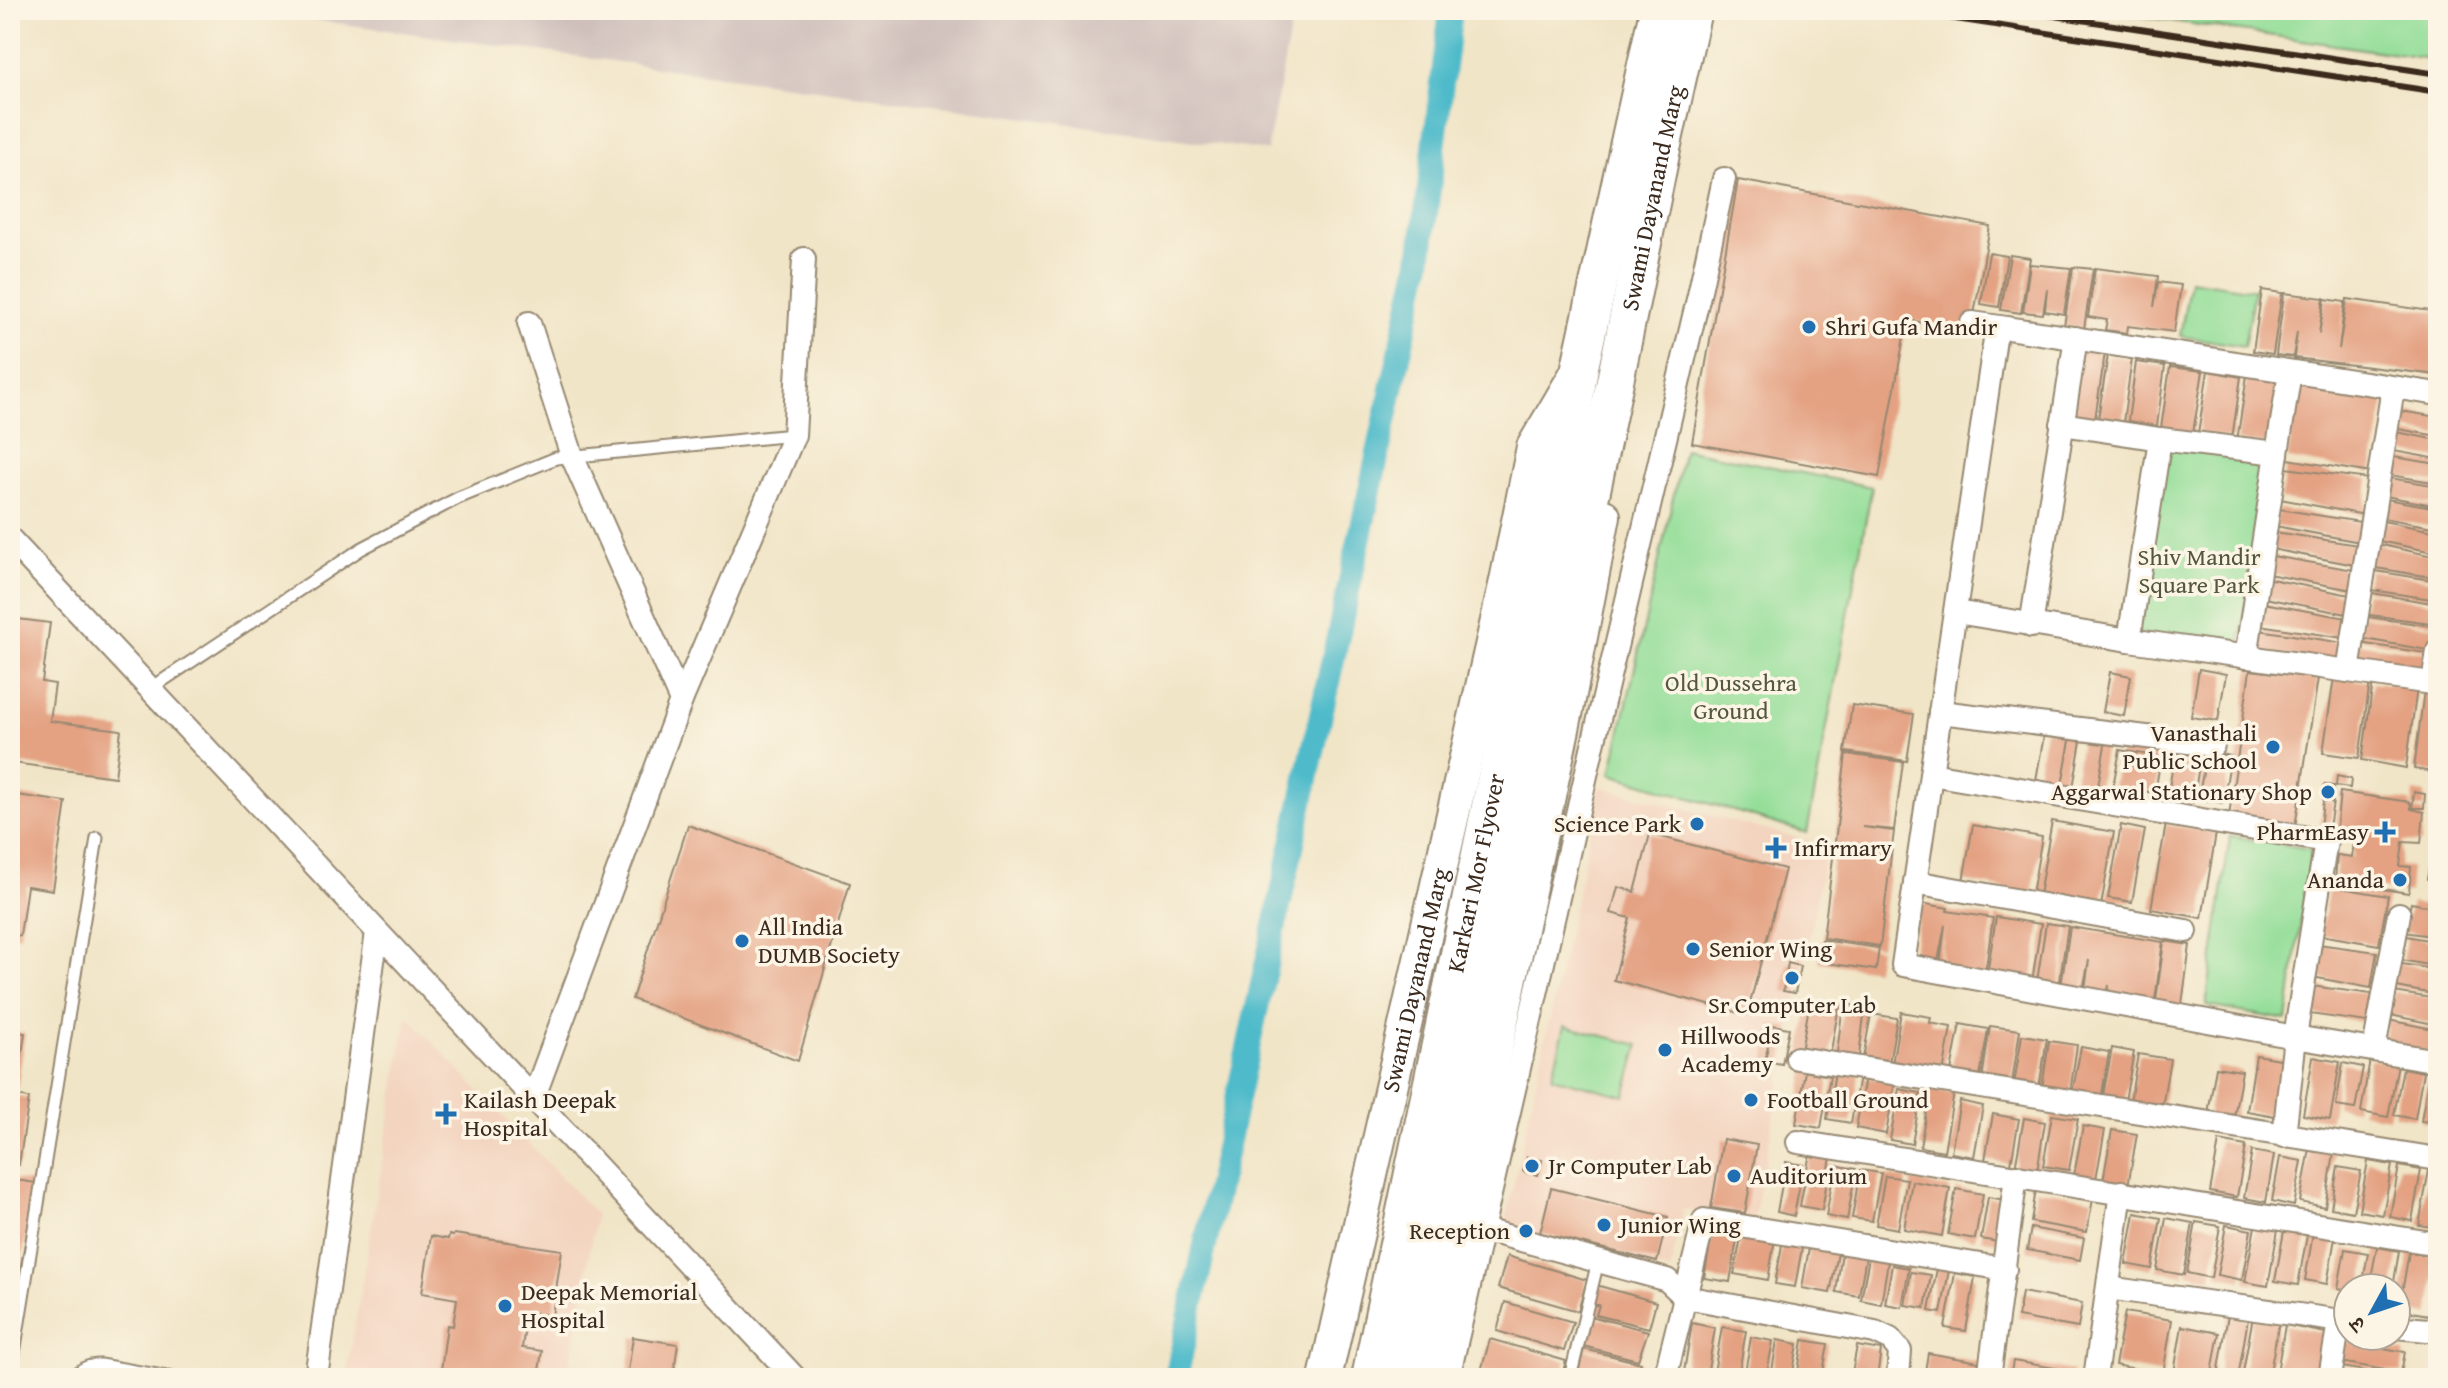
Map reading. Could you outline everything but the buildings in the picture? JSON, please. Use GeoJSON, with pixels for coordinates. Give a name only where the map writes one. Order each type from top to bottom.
{"type":"FeatureCollection","features":[{"type":"Feature","properties":{"kind":"main road","name":"Swami Dayanand Marg"},"geometry":{"type":"LineString","coordinates":[[1325,1378],[1506,581],[1533,447],[1580,367],[1673,21]]}},
{"type":"Feature","properties":{"kind":"main road","name":"Swami Dayanand Marg"},"geometry":{"type":"LineString","coordinates":[[1614,386],[1662,149],[1673,21]]}},
{"type":"Feature","properties":{"kind":"main road","name":"Karkari Mor Flyover"},"geometry":{"type":"LineString","coordinates":[[1370,1378],[1580,367]]}},
{"type":"Feature","properties":{"kind":"main road","name":"Karkari Mor Flyover"},"geometry":{"type":"LineString","coordinates":[[1404,1378],[1614,386]]}},
{"type":"Feature","properties":{"kind":"main road"},"geometry":{"type":"LineString","coordinates":[[1427,1378],[1590,589],[1619,434],[1614,386]]}},
{"type":"Feature","properties":{"kind":"street"},"geometry":{"type":"LineString","coordinates":[[1448,1378],[1724,179]]}},
{"type":"Feature","properties":{"kind":"street"},"geometry":{"type":"LineString","coordinates":[[533,1099],[681,701],[794,435],[804,259]]}},
{"type":"Feature","properties":{"kind":"street"},"geometry":{"type":"LineString","coordinates":[[529,323],[572,456],[681,701]]}},
{"type":"Feature","properties":{"kind":"street"},"geometry":{"type":"LineString","coordinates":[[1972,323],[2438,394]]}},
{"type":"Feature","properties":{"kind":"street"},"geometry":{"type":"LineString","coordinates":[[2007,328],[1999,331],[1995,339],[1903,965],[2438,1061]]}},
{"type":"Feature","properties":{"kind":"street"},"geometry":{"type":"LineString","coordinates":[[2031,626],[2076,338]]}},
{"type":"Feature","properties":{"kind":"street"},"geometry":{"type":"LineString","coordinates":[[2246,657],[2290,372]]}},
{"type":"Feature","properties":{"kind":"street"},"geometry":{"type":"LineString","coordinates":[[2348,671],[2393,388]]}},
{"type":"Feature","properties":{"kind":"street"},"geometry":{"type":"LineString","coordinates":[[2062,424],[2277,453]]}},
{"type":"Feature","properties":{"kind":"street"},"geometry":{"type":"LineString","coordinates":[[2129,640],[2160,439]]}},
{"type":"Feature","properties":{"kind":"street"},"geometry":{"type":"LineString","coordinates":[[10,539],[795,1378]]}},
{"type":"Feature","properties":{"kind":"street"},"geometry":{"type":"LineString","coordinates":[[1956,612],[2031,626],[2436,683],[2438,651]]}},
{"type":"Feature","properties":{"kind":"street"},"geometry":{"type":"LineString","coordinates":[[1940,712],[2213,745]]}},
{"type":"Feature","properties":{"kind":"street"},"geometry":{"type":"LineString","coordinates":[[1931,774],[2326,841],[2295,1037],[2284,1136]]}},
{"type":"Feature","properties":{"kind":"street"},"geometry":{"type":"LineString","coordinates":[[1915,882],[2186,931]]}},
{"type":"Feature","properties":{"kind":"street"},"geometry":{"type":"LineString","coordinates":[[2374,1049],[2399,914]]}},
{"type":"Feature","properties":{"kind":"street"},"geometry":{"type":"LineString","coordinates":[[316,1378],[377,932]]}},
{"type":"Feature","properties":{"kind":"street"},"geometry":{"type":"LineString","coordinates":[[1797,1058],[2438,1159]]}},
{"type":"Feature","properties":{"kind":"street"},"geometry":{"type":"LineString","coordinates":[[1798,1142],[2438,1244]]}},
{"type":"Feature","properties":{"kind":"street"},"geometry":{"type":"LineString","coordinates":[[1989,1378],[2016,1176]]}},
{"type":"Feature","properties":{"kind":"street"},"geometry":{"type":"LineString","coordinates":[[2095,1378],[2121,1192]]}},
{"type":"Feature","properties":{"kind":"street"},"geometry":{"type":"LineString","coordinates":[[1665,1378],[1704,1220],[2005,1269]]}},
{"type":"Feature","properties":{"kind":"street"},"geometry":{"type":"LineString","coordinates":[[1481,1229],[1667,1280],[1685,1297],[1875,1332],[1890,1339],[1900,1351],[1898,1378]]}},
{"type":"Feature","properties":{"kind":"street"},"geometry":{"type":"LineString","coordinates":[[2108,1288],[2332,1319]]}},
{"type":"Feature","properties":{"kind":"street"},"geometry":{"type":"LineString","coordinates":[[2412,1329],[2438,1331]]}},
{"type":"Feature","properties":{"kind":"street"},"geometry":{"type":"LineString","coordinates":[[2330,1378],[2336,1352]]}},
{"type":"Feature","properties":{"kind":"lane"},"geometry":{"type":"LineString","coordinates":[[150,689],[361,549],[458,498],[556,458],[794,435]]}},
{"type":"Feature","properties":{"kind":"lane"},"geometry":{"type":"LineString","coordinates":[[10,1378],[97,838]]}},
{"type":"Feature","properties":{"kind":"lane"},"geometry":{"type":"LineString","coordinates":[[1570,1378],[1598,1261]]}},
{"type":"Feature","properties":{"kind":"lane"},"geometry":{"type":"LineString","coordinates":[[72,1378],[90,1365],[100,1365],[174,1378]]}},
{"type":"Feature","properties":{"kind":"shaded area"},"geometry":{"type":"Polygon","coordinates":[[[241,10],[1294,10],[1267,151],[241,10]]]}},
{"type":"Feature","properties":{"kind":"shaded area","name":"Hillwoods Academy"},"geometry":{"type":"Polygon","coordinates":[[[1600,787],[1827,846],[1753,1225],[1684,1209],[1670,1271],[1503,1233],[1600,787]]]}},
{"type":"Feature","properties":{"kind":"shaded area","name":"Kailash Deepak Hospital"},"geometry":{"type":"Polygon","coordinates":[[[407,1015],[596,1214],[568,1378],[346,1378],[407,1015]]]}},
{"type":"Feature","properties":{"kind":"green space"},"geometry":{"type":"Polygon","coordinates":[[[2097,10],[2438,10],[2438,60],[2097,10]]]}},
{"type":"Feature","properties":{"kind":"green space"},"geometry":{"type":"Polygon","coordinates":[[[2190,280],[2254,290],[2244,346],[2180,336],[2190,280]]]}},
{"type":"Feature","properties":{"kind":"green space","name":"Shiv Mandir Square Park"},"geometry":{"type":"Polygon","coordinates":[[[2167,446],[2269,458],[2239,650],[2135,633],[2167,446]]]}},
{"type":"Feature","properties":{"kind":"green space","name":"Old Dussehra Ground"},"geometry":{"type":"Polygon","coordinates":[[[1684,449],[1872,487],[1807,833],[1611,774],[1684,449]]]}},
{"type":"Feature","properties":{"kind":"green space"},"geometry":{"type":"Polygon","coordinates":[[[2230,836],[2311,849],[2287,1020],[2206,1006],[2230,836]]]}},
{"type":"Feature","properties":{"kind":"green space"},"geometry":{"type":"Polygon","coordinates":[[[1565,1026],[1639,1045],[1625,1096],[1552,1077],[1565,1026]]]}},
{"type":"Feature","properties":{"kind":"waterway"},"geometry":{"type":"LineString","coordinates":[[1176,1378],[1420,261],[1451,10]]}},
{"type":"Feature","properties":{"kind":"railway"},"geometry":{"type":"LineString","coordinates":[[1896,10],[2438,92]]}},
{"type":"Feature","properties":{"kind":"railway"},"geometry":{"type":"LineString","coordinates":[[2015,10],[2438,74]]}},
{"type":"Feature","properties":{"kind":"place","name":"Shri Gufa Mandir"},"geometry":{"type":"Point","coordinates":[1809,327]}},
{"type":"Feature","properties":{"kind":"place","name":"Vanasthali Public School"},"geometry":{"type":"Point","coordinates":[2273,747]}},
{"type":"Feature","properties":{"kind":"place","name":"Aggarwal Stationary Shop"},"geometry":{"type":"Point","coordinates":[2328,792]}},
{"type":"Feature","properties":{"kind":"place","name":"Science Park"},"geometry":{"type":"Point","coordinates":[1697,824]}},
{"type":"Feature","properties":{"kind":"place","name":"PharmEasy"},"geometry":{"type":"Point","coordinates":[2385,832]}},
{"type":"Feature","properties":{"kind":"place","name":"Infirmary"},"geometry":{"type":"Point","coordinates":[1776,848]}},
{"type":"Feature","properties":{"kind":"place","name":"Ananda"},"geometry":{"type":"Point","coordinates":[2400,880]}},
{"type":"Feature","properties":{"kind":"place","name":"All India DUMB Society"},"geometry":{"type":"Point","coordinates":[742,941]}},
{"type":"Feature","properties":{"kind":"place","name":"Senior Wing"},"geometry":{"type":"Point","coordinates":[1693,949]}},
{"type":"Feature","properties":{"kind":"place","name":"Sr Computer Lab"},"geometry":{"type":"Point","coordinates":[1792,978]}},
{"type":"Feature","properties":{"kind":"place","name":"Hillwoods Academy"},"geometry":{"type":"Point","coordinates":[1665,1050]}},
{"type":"Feature","properties":{"kind":"place","name":"Football Ground"},"geometry":{"type":"Point","coordinates":[1751,1100]}},
{"type":"Feature","properties":{"kind":"place","name":"Kailash Deepak Hospital"},"geometry":{"type":"Point","coordinates":[446,1114]}},
{"type":"Feature","properties":{"kind":"place","name":"Jr Computer Lab"},"geometry":{"type":"Point","coordinates":[1532,1166]}},
{"type":"Feature","properties":{"kind":"place","name":"Auditorium"},"geometry":{"type":"Point","coordinates":[1734,1176]}},
{"type":"Feature","properties":{"kind":"place","name":"Junior Wing"},"geometry":{"type":"Point","coordinates":[1604,1225]}},
{"type":"Feature","properties":{"kind":"place","name":"Reception"},"geometry":{"type":"Point","coordinates":[1526,1231]}},
{"type":"Feature","properties":{"kind":"place","name":"Deepak Memorial Hospital"},"geometry":{"type":"Point","coordinates":[505,1306]}}]}
